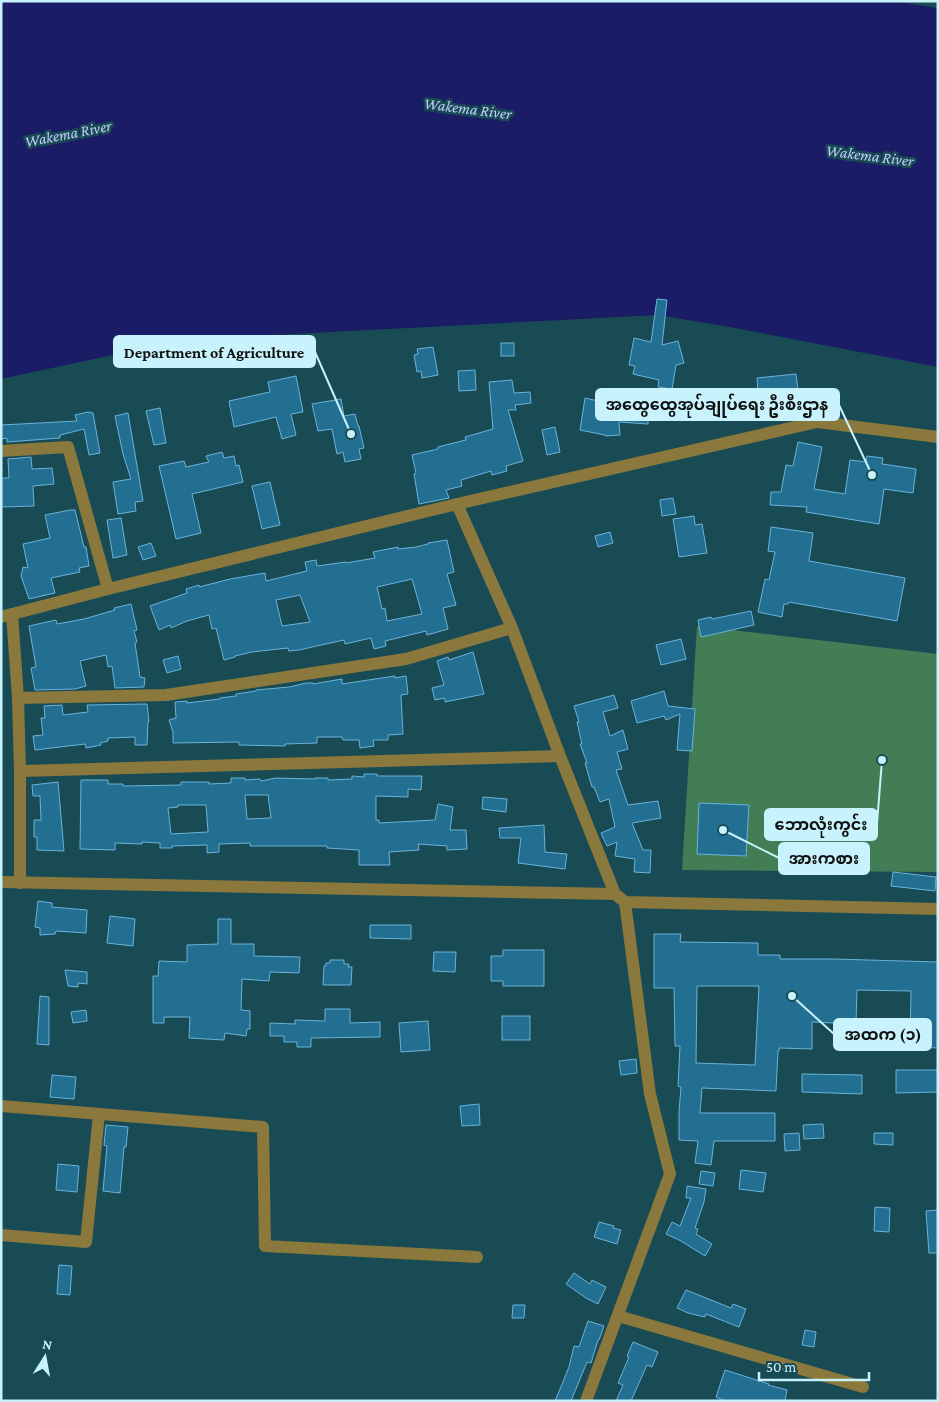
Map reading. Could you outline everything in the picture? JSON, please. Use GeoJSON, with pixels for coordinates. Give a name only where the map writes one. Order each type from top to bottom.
{"type":"FeatureCollection","features":[{"type":"Feature","properties":{"kind":"street"},"geometry":{"type":"LineString","coordinates":[[20,883],[18,698],[7,616],[108,589],[457,504],[817,422],[938,437]]}},
{"type":"Feature","properties":{"kind":"street"},"geometry":{"type":"LineString","coordinates":[[1,451],[68,447],[108,589]]}},
{"type":"Feature","properties":{"kind":"street"},"geometry":{"type":"LineString","coordinates":[[457,504],[512,628],[560,756],[620,898],[650,1094],[670,1174],[586,1401]]}},
{"type":"Feature","properties":{"kind":"street"},"geometry":{"type":"LineString","coordinates":[[18,698],[166,695],[406,660],[512,628]]}},
{"type":"Feature","properties":{"kind":"street"},"geometry":{"type":"LineString","coordinates":[[20,772],[560,756]]}},
{"type":"Feature","properties":{"kind":"street"},"geometry":{"type":"LineString","coordinates":[[1,882],[620,898],[938,909]]}},
{"type":"Feature","properties":{"kind":"street"},"geometry":{"type":"LineString","coordinates":[[1,1106],[263,1127],[265,1246],[477,1257]]}},
{"type":"Feature","properties":{"kind":"street"},"geometry":{"type":"LineString","coordinates":[[1,1235],[86,1242],[99,1114]]}},
{"type":"Feature","properties":{"kind":"street"},"geometry":{"type":"LineString","coordinates":[[618,1316],[863,1387]]}},
{"type":"Feature","properties":{"kind":"green space"},"geometry":{"type":"Polygon","coordinates":[[[697,626],[938,654],[938,872],[682,870],[697,626]]]}},
{"type":"Feature","properties":{"kind":"water","name":"Wakema River"},"geometry":{"type":"Polygon","coordinates":[[[1,1],[893,1],[938,8],[938,367],[658,315],[253,336],[108,356],[1,379],[1,1]]]}},
{"type":"Feature","properties":{"kind":"building"},"geometry":{"type":"Polygon","coordinates":[[[657,299],[667,300],[662,345],[678,341],[684,363],[676,365],[672,389],[658,387],[659,380],[633,374],[635,366],[629,365],[634,338],[651,342],[657,299]]]}},
{"type":"Feature","properties":{"kind":"building"},"geometry":{"type":"Polygon","coordinates":[[[501,343],[514,343],[514,356],[501,356],[501,343]]]}},
{"type":"Feature","properties":{"kind":"building"},"geometry":{"type":"Polygon","coordinates":[[[433,347],[438,375],[422,378],[421,371],[417,372],[414,355],[418,354],[417,349],[433,347]]]}},
{"type":"Feature","properties":{"kind":"building"},"geometry":{"type":"Polygon","coordinates":[[[475,370],[476,390],[459,391],[458,371],[475,370]]]}},
{"type":"Feature","properties":{"kind":"building"},"geometry":{"type":"Polygon","coordinates":[[[796,374],[800,404],[768,408],[766,391],[758,392],[757,378],[796,374]]]}},
{"type":"Feature","properties":{"kind":"building"},"geometry":{"type":"Polygon","coordinates":[[[296,376],[303,412],[291,414],[296,435],[282,439],[276,417],[234,427],[229,401],[270,392],[268,382],[296,376]]]}},
{"type":"Feature","properties":{"kind":"building"},"geometry":{"type":"Polygon","coordinates":[[[512,380],[514,393],[530,392],[531,403],[515,405],[516,410],[508,410],[523,461],[506,466],[507,471],[492,475],[491,471],[461,480],[462,486],[446,490],[449,498],[419,504],[412,455],[438,449],[438,447],[466,440],[465,437],[493,429],[489,382],[512,380]]]}},
{"type":"Feature","properties":{"kind":"building"},"geometry":{"type":"Polygon","coordinates":[[[585,398],[598,401],[597,410],[637,408],[637,403],[649,404],[648,424],[619,422],[620,435],[605,436],[580,430],[585,398]]]}},
{"type":"Feature","properties":{"kind":"building"},"geometry":{"type":"Polygon","coordinates":[[[341,399],[344,416],[355,414],[359,426],[364,448],[359,449],[361,459],[345,462],[343,452],[337,454],[332,429],[318,431],[312,404],[341,399]]]}},
{"type":"Feature","properties":{"kind":"building"},"geometry":{"type":"Polygon","coordinates":[[[160,408],[166,443],[154,445],[146,411],[160,408]]]}},
{"type":"Feature","properties":{"kind":"building"},"geometry":{"type":"Polygon","coordinates":[[[88,412],[93,413],[100,453],[89,455],[84,429],[60,435],[60,438],[7,442],[7,438],[1,439],[1,425],[77,421],[75,415],[88,412]]]}},
{"type":"Feature","properties":{"kind":"building"},"geometry":{"type":"Polygon","coordinates":[[[128,413],[143,501],[135,502],[136,511],[118,514],[113,482],[131,479],[123,454],[115,416],[128,413]]]}},
{"type":"Feature","properties":{"kind":"building"},"geometry":{"type":"Polygon","coordinates":[[[555,427],[560,452],[547,455],[542,430],[555,427]]]}},
{"type":"Feature","properties":{"kind":"building"},"geometry":{"type":"Polygon","coordinates":[[[798,442],[822,447],[814,489],[845,494],[850,460],[866,462],[867,456],[883,458],[882,464],[916,469],[913,493],[884,489],[879,524],[806,512],[807,507],[770,505],[771,492],[781,492],[786,465],[793,466],[798,442]]]}},
{"type":"Feature","properties":{"kind":"building"},"geometry":{"type":"Polygon","coordinates":[[[222,452],[224,458],[234,456],[236,466],[239,465],[243,482],[192,494],[201,533],[176,539],[159,466],[184,461],[186,467],[209,462],[206,456],[222,452]]]}},
{"type":"Feature","properties":{"kind":"building"},"geometry":{"type":"Polygon","coordinates":[[[31,457],[32,469],[52,468],[54,484],[33,486],[34,506],[1,507],[1,478],[9,478],[8,459],[31,457]]]}},
{"type":"Feature","properties":{"kind":"building"},"geometry":{"type":"Polygon","coordinates":[[[270,482],[280,525],[262,529],[252,486],[270,482]]]}},
{"type":"Feature","properties":{"kind":"building"},"geometry":{"type":"Polygon","coordinates":[[[673,498],[676,514],[662,516],[660,500],[673,498]]]}},
{"type":"Feature","properties":{"kind":"building"},"geometry":{"type":"Polygon","coordinates":[[[75,510],[84,547],[86,547],[89,566],[79,568],[80,572],[51,578],[55,593],[29,599],[21,576],[23,567],[28,568],[23,544],[50,538],[45,515],[75,510]]]}},
{"type":"Feature","properties":{"kind":"building"},"geometry":{"type":"Polygon","coordinates":[[[694,516],[695,525],[702,524],[707,553],[679,557],[673,519],[694,516]]]}},
{"type":"Feature","properties":{"kind":"building"},"geometry":{"type":"Polygon","coordinates":[[[121,518],[127,555],[113,558],[107,520],[121,518]]]}},
{"type":"Feature","properties":{"kind":"building"},"geometry":{"type":"Polygon","coordinates":[[[771,527],[813,533],[809,561],[905,578],[897,621],[789,602],[784,604],[782,617],[758,612],[765,579],[769,580],[775,552],[768,551],[771,527]]]}},
{"type":"Feature","properties":{"kind":"building"},"geometry":{"type":"Polygon","coordinates":[[[610,532],[613,543],[598,547],[595,536],[610,532]]]}},
{"type":"Feature","properties":{"kind":"building"},"geometry":{"type":"Polygon","coordinates":[[[447,540],[454,572],[447,574],[456,605],[443,608],[448,629],[427,635],[426,631],[385,641],[386,646],[374,649],[371,638],[345,644],[344,640],[299,650],[289,651],[288,648],[252,652],[224,660],[216,628],[212,629],[209,615],[171,628],[170,625],[159,630],[150,606],[187,593],[186,589],[199,585],[199,587],[265,573],[266,581],[307,571],[305,562],[316,560],[317,566],[346,563],[375,558],[373,552],[398,547],[398,549],[416,547],[447,540]],[[412,579],[377,587],[382,609],[385,608],[387,621],[422,614],[412,579]],[[300,595],[276,600],[282,626],[310,622],[300,595]]]}},
{"type":"Feature","properties":{"kind":"building"},"geometry":{"type":"Polygon","coordinates":[[[151,543],[156,556],[143,560],[138,547],[151,543]]]}},
{"type":"Feature","properties":{"kind":"building"},"geometry":{"type":"Polygon","coordinates":[[[131,604],[137,630],[134,631],[137,642],[135,643],[140,677],[145,678],[144,687],[115,688],[112,666],[108,667],[106,655],[80,661],[86,686],[75,689],[35,690],[31,668],[36,667],[29,626],[56,620],[57,624],[84,619],[131,604]]]}},
{"type":"Feature","properties":{"kind":"building"},"geometry":{"type":"Polygon","coordinates":[[[751,611],[754,625],[701,637],[698,620],[751,611]]]}},
{"type":"Feature","properties":{"kind":"building"},"geometry":{"type":"Polygon","coordinates":[[[681,639],[686,659],[661,665],[656,645],[681,639]]]}},
{"type":"Feature","properties":{"kind":"building"},"geometry":{"type":"Polygon","coordinates":[[[473,652],[484,694],[445,702],[445,698],[435,700],[432,688],[444,685],[437,661],[448,657],[449,660],[473,652]]]}},
{"type":"Feature","properties":{"kind":"building"},"geometry":{"type":"Polygon","coordinates":[[[178,656],[181,669],[167,673],[163,660],[178,656]]]}},
{"type":"Feature","properties":{"kind":"building"},"geometry":{"type":"Polygon","coordinates":[[[395,676],[395,678],[406,676],[408,694],[401,695],[403,734],[388,735],[388,740],[373,740],[374,746],[360,748],[359,740],[343,740],[342,737],[317,737],[317,743],[285,744],[285,746],[239,745],[239,742],[173,743],[173,732],[169,720],[176,718],[175,702],[187,701],[187,703],[220,699],[256,690],[289,687],[306,683],[313,684],[342,679],[342,684],[395,676]]]}},
{"type":"Feature","properties":{"kind":"building"},"geometry":{"type":"Polygon","coordinates":[[[664,691],[668,706],[695,709],[692,751],[677,750],[680,714],[666,720],[664,716],[637,723],[631,701],[664,691]]]}},
{"type":"Feature","properties":{"kind":"building"},"geometry":{"type":"Polygon","coordinates":[[[614,695],[618,708],[603,712],[610,736],[623,730],[628,749],[617,752],[622,769],[616,770],[628,805],[658,801],[661,818],[632,823],[643,850],[651,850],[650,873],[634,872],[635,859],[615,856],[617,842],[607,846],[601,833],[615,827],[609,799],[600,802],[594,787],[592,787],[585,763],[587,763],[580,744],[582,744],[577,722],[579,722],[574,706],[614,695]]]}},
{"type":"Feature","properties":{"kind":"building"},"geometry":{"type":"Polygon","coordinates":[[[147,704],[149,721],[147,745],[135,745],[135,737],[108,738],[108,741],[100,743],[101,745],[86,748],[85,744],[35,750],[33,736],[43,735],[41,718],[45,718],[44,706],[62,705],[63,715],[88,712],[87,705],[147,704]]]}},
{"type":"Feature","properties":{"kind":"building"},"geometry":{"type":"Polygon","coordinates":[[[364,774],[377,774],[377,776],[422,776],[421,790],[408,789],[408,797],[376,796],[376,820],[379,820],[379,823],[435,820],[438,804],[453,807],[450,830],[466,830],[467,849],[447,850],[447,846],[418,844],[419,850],[389,852],[390,865],[359,865],[359,850],[327,848],[327,846],[250,846],[250,843],[219,844],[219,852],[207,853],[207,845],[160,848],[160,843],[142,842],[142,844],[115,843],[115,850],[80,849],[81,780],[108,780],[108,784],[123,784],[123,786],[181,785],[181,782],[231,783],[231,778],[245,778],[245,780],[260,779],[261,781],[276,778],[328,778],[328,780],[352,779],[352,776],[364,777],[364,774]],[[245,795],[247,819],[271,818],[268,795],[245,795]],[[178,805],[178,807],[168,808],[171,834],[208,832],[206,805],[178,805]]]}},
{"type":"Feature","properties":{"kind":"building"},"geometry":{"type":"Polygon","coordinates":[[[58,782],[64,851],[37,850],[37,837],[34,837],[34,820],[41,820],[40,796],[33,796],[32,785],[58,782]]]}},
{"type":"Feature","properties":{"kind":"building"},"geometry":{"type":"Polygon","coordinates":[[[483,797],[507,799],[506,812],[482,809],[483,797]]]}},
{"type":"Feature","properties":{"kind":"building"},"geometry":{"type":"Polygon","coordinates":[[[699,803],[749,805],[746,856],[697,854],[699,803]]]}},
{"type":"Feature","properties":{"kind":"building"},"geometry":{"type":"Polygon","coordinates":[[[544,825],[545,852],[567,854],[565,869],[518,863],[521,838],[500,838],[499,828],[544,825]]]}},
{"type":"Feature","properties":{"kind":"building"},"geometry":{"type":"Polygon","coordinates":[[[893,872],[936,877],[935,891],[891,886],[893,872]]]}},
{"type":"Feature","properties":{"kind":"building"},"geometry":{"type":"Polygon","coordinates":[[[38,901],[52,903],[52,907],[87,910],[86,933],[56,931],[55,934],[40,935],[40,928],[35,927],[38,901]]]}},
{"type":"Feature","properties":{"kind":"building"},"geometry":{"type":"Polygon","coordinates":[[[110,916],[135,919],[133,946],[107,943],[110,916]]]}},
{"type":"Feature","properties":{"kind":"building"},"geometry":{"type":"Polygon","coordinates":[[[218,919],[231,919],[231,944],[254,944],[254,956],[300,957],[299,973],[270,972],[269,981],[242,979],[241,1010],[250,1011],[250,1029],[247,1029],[246,1036],[225,1033],[224,1040],[189,1038],[190,1017],[164,1017],[164,1023],[153,1023],[153,976],[158,976],[159,961],[187,962],[187,945],[218,944],[218,919]]]}},
{"type":"Feature","properties":{"kind":"building"},"geometry":{"type":"Polygon","coordinates":[[[370,925],[411,925],[411,939],[370,938],[370,925]]]}},
{"type":"Feature","properties":{"kind":"building"},"geometry":{"type":"Polygon","coordinates":[[[654,934],[681,934],[680,942],[758,943],[758,955],[780,955],[780,959],[938,962],[938,1048],[910,1047],[911,991],[857,990],[856,1024],[812,1022],[812,1049],[779,1048],[776,1091],[702,1088],[700,1113],[775,1113],[775,1141],[714,1141],[711,1165],[695,1163],[698,1141],[679,1140],[681,1087],[678,1086],[680,1046],[675,1046],[674,988],[654,988],[654,934]],[[697,986],[696,1063],[755,1065],[759,986],[697,986]]]}},
{"type":"Feature","properties":{"kind":"building"},"geometry":{"type":"Polygon","coordinates":[[[503,950],[544,950],[544,986],[503,986],[503,981],[491,981],[491,956],[503,956],[503,950]]]}},
{"type":"Feature","properties":{"kind":"building"},"geometry":{"type":"Polygon","coordinates":[[[434,952],[456,952],[455,972],[433,971],[434,952]]]}},
{"type":"Feature","properties":{"kind":"building"},"geometry":{"type":"Polygon","coordinates":[[[330,960],[344,960],[344,964],[349,964],[348,967],[352,967],[351,985],[323,985],[324,966],[326,966],[326,963],[330,963],[330,960]]]}},
{"type":"Feature","properties":{"kind":"building"},"geometry":{"type":"Polygon","coordinates":[[[65,970],[87,972],[87,984],[78,983],[78,987],[68,986],[65,970]]]}},
{"type":"Feature","properties":{"kind":"building"},"geometry":{"type":"Polygon","coordinates":[[[40,996],[49,997],[49,1045],[37,1044],[40,996]]]}},
{"type":"Feature","properties":{"kind":"building"},"geometry":{"type":"Polygon","coordinates":[[[325,1009],[350,1009],[350,1023],[380,1022],[380,1037],[311,1038],[311,1047],[297,1047],[297,1042],[284,1042],[284,1036],[270,1036],[270,1023],[295,1024],[295,1020],[325,1021],[325,1009]]]}},
{"type":"Feature","properties":{"kind":"building"},"geometry":{"type":"Polygon","coordinates":[[[86,1010],[87,1021],[73,1023],[71,1012],[86,1010]]]}},
{"type":"Feature","properties":{"kind":"building"},"geometry":{"type":"Polygon","coordinates":[[[502,1016],[530,1016],[530,1040],[502,1040],[502,1016]]]}},
{"type":"Feature","properties":{"kind":"building"},"geometry":{"type":"Polygon","coordinates":[[[428,1021],[430,1050],[401,1052],[399,1023],[428,1021]]]}},
{"type":"Feature","properties":{"kind":"building"},"geometry":{"type":"Polygon","coordinates":[[[636,1059],[637,1073],[621,1075],[619,1061],[636,1059]]]}},
{"type":"Feature","properties":{"kind":"building"},"geometry":{"type":"Polygon","coordinates":[[[896,1070],[938,1070],[938,1092],[896,1093],[896,1070]]]}},
{"type":"Feature","properties":{"kind":"building"},"geometry":{"type":"Polygon","coordinates":[[[802,1074],[862,1075],[862,1094],[802,1092],[802,1074]]]}},
{"type":"Feature","properties":{"kind":"building"},"geometry":{"type":"Polygon","coordinates":[[[52,1075],[76,1077],[74,1099],[50,1097],[52,1075]]]}},
{"type":"Feature","properties":{"kind":"building"},"geometry":{"type":"Polygon","coordinates":[[[479,1104],[480,1125],[462,1126],[460,1106],[479,1104]]]}},
{"type":"Feature","properties":{"kind":"building"},"geometry":{"type":"Polygon","coordinates":[[[823,1124],[824,1138],[804,1139],[803,1125],[823,1124]]]}},
{"type":"Feature","properties":{"kind":"building"},"geometry":{"type":"Polygon","coordinates":[[[106,1125],[128,1127],[126,1147],[124,1147],[120,1193],[103,1191],[107,1146],[104,1145],[106,1125]]]}},
{"type":"Feature","properties":{"kind":"building"},"geometry":{"type":"Polygon","coordinates":[[[799,1133],[800,1150],[785,1151],[784,1134],[799,1133]]]}},
{"type":"Feature","properties":{"kind":"building"},"geometry":{"type":"Polygon","coordinates":[[[874,1133],[893,1133],[893,1145],[874,1144],[874,1133]]]}},
{"type":"Feature","properties":{"kind":"building"},"geometry":{"type":"Polygon","coordinates":[[[58,1164],[79,1166],[77,1192],[56,1190],[58,1164]]]}},
{"type":"Feature","properties":{"kind":"building"},"geometry":{"type":"Polygon","coordinates":[[[741,1170],[766,1173],[763,1192],[739,1189],[741,1170]]]}},
{"type":"Feature","properties":{"kind":"building"},"geometry":{"type":"Polygon","coordinates":[[[701,1171],[715,1173],[713,1186],[699,1184],[701,1171]]]}},
{"type":"Feature","properties":{"kind":"building"},"geometry":{"type":"Polygon","coordinates":[[[687,1186],[706,1189],[704,1202],[695,1228],[698,1229],[696,1234],[712,1244],[705,1256],[666,1234],[672,1222],[680,1226],[691,1198],[686,1198],[687,1186]]]}},
{"type":"Feature","properties":{"kind":"building"},"geometry":{"type":"Polygon","coordinates":[[[875,1207],[890,1208],[889,1232],[874,1231],[875,1207]]]}},
{"type":"Feature","properties":{"kind":"building"},"geometry":{"type":"Polygon","coordinates":[[[938,1210],[938,1253],[929,1253],[926,1211],[938,1210]]]}},
{"type":"Feature","properties":{"kind":"building"},"geometry":{"type":"Polygon","coordinates":[[[599,1222],[621,1230],[617,1244],[594,1237],[599,1222]]]}},
{"type":"Feature","properties":{"kind":"building"},"geometry":{"type":"Polygon","coordinates":[[[59,1265],[72,1266],[70,1295],[57,1294],[59,1265]]]}},
{"type":"Feature","properties":{"kind":"building"},"geometry":{"type":"Polygon","coordinates":[[[574,1273],[590,1284],[592,1280],[606,1287],[598,1304],[566,1284],[574,1273]]]}},
{"type":"Feature","properties":{"kind":"building"},"geometry":{"type":"Polygon","coordinates":[[[686,1290],[731,1308],[733,1304],[746,1309],[739,1327],[706,1314],[705,1317],[677,1308],[686,1290]]]}},
{"type":"Feature","properties":{"kind":"building"},"geometry":{"type":"Polygon","coordinates":[[[513,1305],[525,1305],[524,1318],[512,1318],[513,1305]]]}},
{"type":"Feature","properties":{"kind":"building"},"geometry":{"type":"Polygon","coordinates":[[[588,1321],[604,1326],[591,1363],[587,1362],[571,1401],[555,1401],[569,1367],[574,1346],[579,1347],[588,1321]]]}},
{"type":"Feature","properties":{"kind":"building"},"geometry":{"type":"Polygon","coordinates":[[[805,1330],[816,1332],[814,1347],[802,1345],[805,1330]]]}},
{"type":"Feature","properties":{"kind":"building"},"geometry":{"type":"Polygon","coordinates":[[[633,1342],[658,1352],[652,1367],[647,1365],[631,1401],[616,1401],[623,1385],[618,1383],[633,1342]]]}},
{"type":"Feature","properties":{"kind":"building"},"geometry":{"type":"Polygon","coordinates":[[[725,1370],[787,1390],[785,1401],[726,1401],[716,1397],[725,1370]]]}},
{"type":"Feature","properties":{"kind":"place","name":"Department of Agriculture"},"geometry":{"type":"Point","coordinates":[351,434]}},
{"type":"Feature","properties":{"kind":"place","name":"အထွေထွေအုပ်ချုပ်ရေး ဦးစီးဌာန"},"geometry":{"type":"Point","coordinates":[872,475]}},
{"type":"Feature","properties":{"kind":"place","name":"ဘောလုံးကွင်း"},"geometry":{"type":"Point","coordinates":[882,760]}},
{"type":"Feature","properties":{"kind":"place","name":"အားကစား"},"geometry":{"type":"Point","coordinates":[723,830]}},
{"type":"Feature","properties":{"kind":"place","name":"အထက (၁)"},"geometry":{"type":"Point","coordinates":[792,996]}}]}
